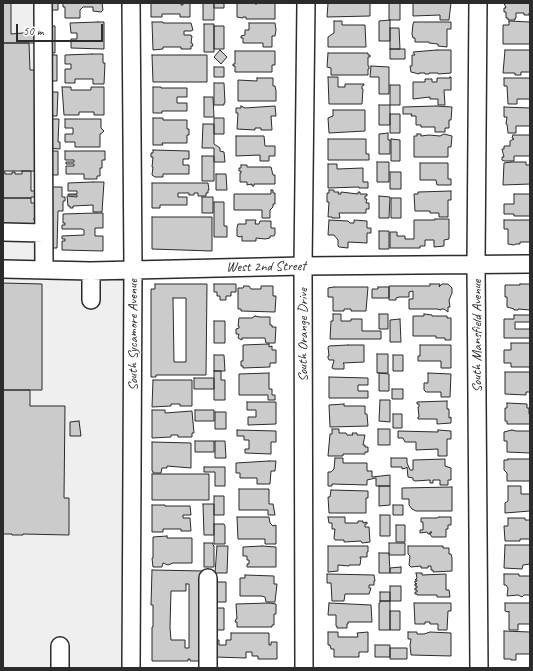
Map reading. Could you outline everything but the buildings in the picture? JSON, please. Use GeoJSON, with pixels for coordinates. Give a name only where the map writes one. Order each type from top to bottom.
{"type":"FeatureCollection","features":[{"type":"Feature","properties":{"kind":"street"},"geometry":{"type":"LineString","coordinates":[[43,3],[44,270]]}},
{"type":"Feature","properties":{"kind":"street","name":"South Sycamore Avenue"},"geometry":{"type":"LineString","coordinates":[[131,3],[134,269],[131,668]]}},
{"type":"Feature","properties":{"kind":"street","name":"South Orange Drive"},"geometry":{"type":"LineString","coordinates":[[304,668],[303,266],[306,3]]}},
{"type":"Feature","properties":{"kind":"street","name":"South Mansfield Avenue"},"geometry":{"type":"LineString","coordinates":[[478,3],[476,264],[479,668]]}},
{"type":"Feature","properties":{"kind":"street"},"geometry":{"type":"LineString","coordinates":[[3,232],[44,232]]}},
{"type":"Feature","properties":{"kind":"street","name":"West 2nd Street"},"geometry":{"type":"LineString","coordinates":[[3,269],[91,270],[530,264]]}},
{"type":"Feature","properties":{"kind":"street"},"geometry":{"type":"LineString","coordinates":[[91,270],[92,300]]}},
{"type":"Feature","properties":{"kind":"street"},"geometry":{"type":"LineString","coordinates":[[208,578],[208,668]]}},
{"type":"Feature","properties":{"kind":"street"},"geometry":{"type":"LineString","coordinates":[[60,646],[60,668]]}},
{"type":"Feature","properties":{"kind":"shaded area"},"geometry":{"type":"Polygon","coordinates":[[[3,3],[39,3],[39,267],[129,266],[128,668],[3,668],[3,3]]]}}]}
